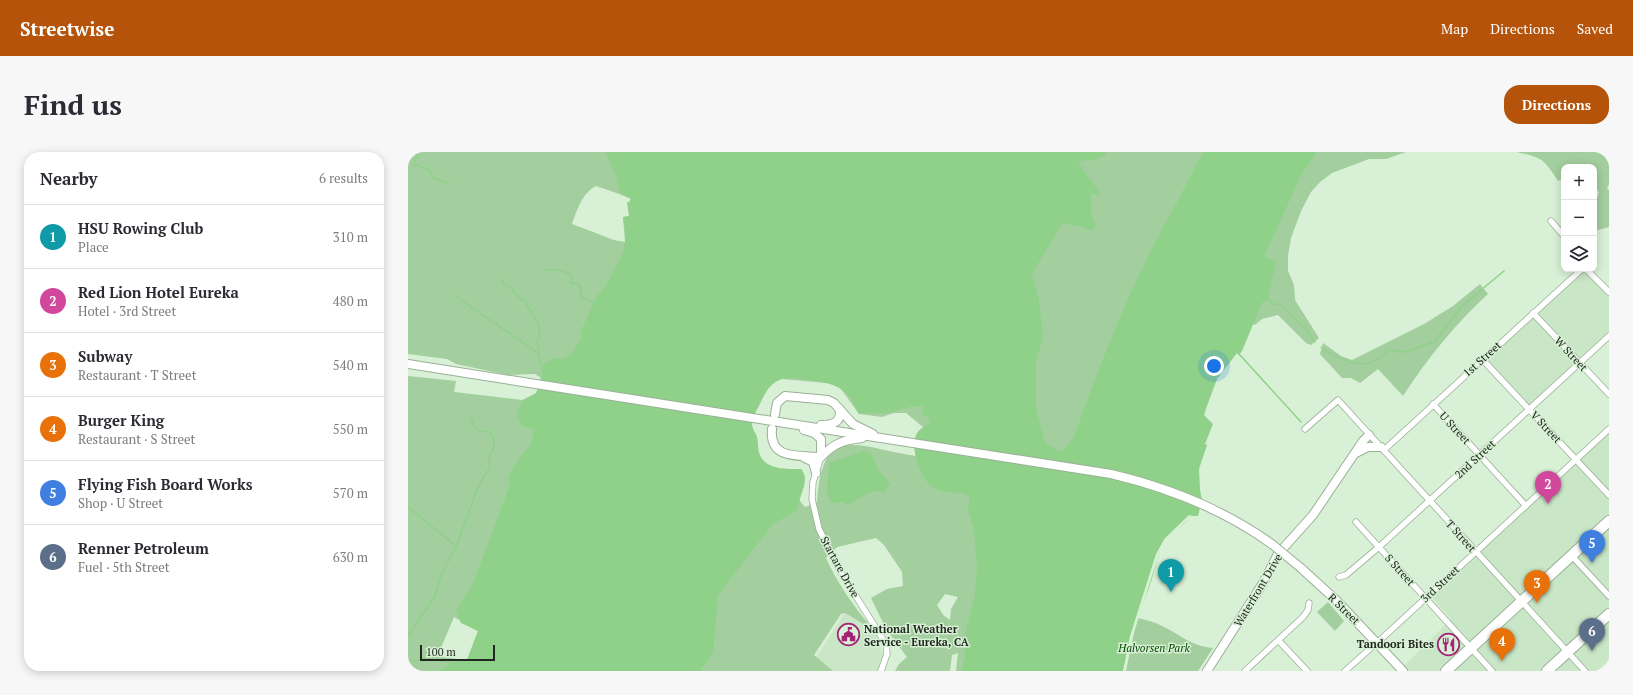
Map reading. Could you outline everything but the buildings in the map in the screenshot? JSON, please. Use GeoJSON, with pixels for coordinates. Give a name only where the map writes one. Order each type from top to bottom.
{"type":"FeatureCollection","features":[{"type":"Feature","properties":{"kind":"highway"},"geometry":{"type":"LineString","coordinates":[[1446,671],[1609,521]]}},
{"type":"Feature","properties":{"kind":"highway"},"geometry":{"type":"LineString","coordinates":[[1547,671],[1609,614]]}},
{"type":"Feature","properties":{"kind":"main road"},"geometry":{"type":"LineString","coordinates":[[408,364],[883,439]]}},
{"type":"Feature","properties":{"kind":"main road"},"geometry":{"type":"LineString","coordinates":[[787,396],[831,401],[856,426],[883,439],[846,440],[832,445],[821,456],[780,452],[772,443],[777,403],[787,396]]}},
{"type":"Feature","properties":{"kind":"main road"},"geometry":{"type":"LineString","coordinates":[[805,426],[835,423],[840,418],[838,408]]}},
{"type":"Feature","properties":{"kind":"main road"},"geometry":{"type":"LineString","coordinates":[[775,422],[811,432],[819,437],[822,442],[821,456]]}},
{"type":"Feature","properties":{"kind":"main road","name":"Waterfront Drive"},"geometry":{"type":"LineString","coordinates":[[1207,671],[1263,584],[1278,554],[1313,515],[1354,454],[1369,435]]}},
{"type":"Feature","properties":{"kind":"main road","name":"R Street"},"geometry":{"type":"LineString","coordinates":[[883,439],[1111,474],[1159,487],[1198,502],[1233,520],[1269,542],[1301,568],[1403,671]]}},
{"type":"Feature","properties":{"kind":"main road"},"geometry":{"type":"LineString","coordinates":[[1354,454],[1368,447],[1382,449]]}},
{"type":"Feature","properties":{"kind":"main road"},"geometry":{"type":"LineString","coordinates":[[795,454],[811,460],[816,473]]}},
{"type":"Feature","properties":{"kind":"main road","name":"R Street"},"geometry":{"type":"LineString","coordinates":[[1375,644],[1396,671]]}},
{"type":"Feature","properties":{"kind":"street"},"geometry":{"type":"LineString","coordinates":[[1551,221],[1561,233]]}},
{"type":"Feature","properties":{"kind":"street","name":"1st Street"},"geometry":{"type":"LineString","coordinates":[[1382,449],[1579,272]]}},
{"type":"Feature","properties":{"kind":"street"},"geometry":{"type":"LineString","coordinates":[[1589,272],[1609,292]]}},
{"type":"Feature","properties":{"kind":"street","name":"W Street"},"geometry":{"type":"LineString","coordinates":[[1533,313],[1609,394]]}},
{"type":"Feature","properties":{"kind":"street","name":"2nd Street"},"geometry":{"type":"LineString","coordinates":[[1339,577],[1346,575],[1379,547],[1609,336]]}},
{"type":"Feature","properties":{"kind":"street","name":"V Street"},"geometry":{"type":"LineString","coordinates":[[1482,359],[1609,495]]}},
{"type":"Feature","properties":{"kind":"street","name":"T Street"},"geometry":{"type":"LineString","coordinates":[[1305,429],[1338,400],[1585,671]]}},
{"type":"Feature","properties":{"kind":"street","name":"U Street"},"geometry":{"type":"LineString","coordinates":[[1433,404],[1526,506]]}},
{"type":"Feature","properties":{"kind":"street","name":"3rd Street"},"geometry":{"type":"LineString","coordinates":[[1345,671],[1609,429]]}},
{"type":"Feature","properties":{"kind":"street","name":"Startare Drive"},"geometry":{"type":"LineString","coordinates":[[821,456],[816,473],[812,499],[819,529],[840,571],[886,644],[887,654],[881,671]]}},
{"type":"Feature","properties":{"kind":"street","name":"S Street"},"geometry":{"type":"LineString","coordinates":[[1356,522],[1492,671]]}},
{"type":"Feature","properties":{"kind":"street"},"geometry":{"type":"LineString","coordinates":[[1572,556],[1609,596]]}},
{"type":"Feature","properties":{"kind":"street"},"geometry":{"type":"LineString","coordinates":[[1245,671],[1279,641],[1306,614],[1309,603]]}},
{"type":"Feature","properties":{"kind":"street"},"geometry":{"type":"LineString","coordinates":[[1279,641],[1307,671]]}},
{"type":"Feature","properties":{"kind":"shaded area"},"geometry":{"type":"Polygon","coordinates":[[[606,152],[1106,152],[1105,156],[1093,160],[1078,161],[1099,191],[1098,195],[1091,193],[1091,216],[1096,224],[1092,231],[1084,227],[1062,223],[1032,274],[1039,302],[1043,336],[1036,363],[1036,409],[1045,443],[1062,452],[1074,437],[1107,348],[1145,262],[1204,152],[1317,152],[1301,175],[1264,257],[1276,261],[1268,299],[1262,303],[1242,351],[1218,380],[1205,416],[1214,424],[1199,469],[1202,500],[1198,516],[1192,516],[1161,547],[1151,582],[1131,636],[1124,671],[961,671],[965,656],[964,638],[975,594],[977,567],[974,531],[968,510],[970,497],[962,493],[943,491],[934,488],[929,484],[921,471],[914,448],[916,435],[930,423],[928,417],[923,415],[922,406],[908,407],[885,413],[859,414],[852,400],[843,390],[824,382],[789,378],[778,380],[771,385],[757,408],[752,424],[757,438],[758,452],[766,463],[778,468],[801,469],[805,478],[797,511],[773,524],[718,595],[713,653],[700,671],[439,671],[457,660],[467,660],[478,631],[461,623],[456,610],[473,584],[510,485],[508,478],[517,461],[531,444],[534,430],[523,426],[517,418],[520,405],[538,390],[543,365],[553,358],[564,358],[573,351],[582,337],[581,331],[596,298],[608,282],[623,253],[626,237],[623,217],[629,216],[627,202],[630,202],[631,199],[620,194],[616,176],[606,152]]]}},
{"type":"Feature","properties":{"kind":"shaded area"},"geometry":{"type":"Polygon","coordinates":[[[1582,272],[1586,272],[1609,297],[1609,331],[1528,406],[1487,359],[1582,272]]]}},
{"type":"Feature","properties":{"kind":"shaded area"},"geometry":{"type":"Polygon","coordinates":[[[1609,433],[1609,660],[1597,671],[1405,671],[1402,668],[1451,619],[1431,596],[1609,433]]]}},
{"type":"Feature","properties":{"kind":"shaded area"},"geometry":{"type":"Polygon","coordinates":[[[863,451],[870,452],[879,471],[890,483],[884,492],[872,491],[849,505],[841,502],[831,503],[827,493],[829,463],[863,451]]]}},
{"type":"Feature","properties":{"kind":"shaded area"},"geometry":{"type":"Polygon","coordinates":[[[845,613],[873,630],[877,637],[883,656],[877,671],[833,671],[816,657],[845,613]]]}},
{"type":"Feature","properties":{"kind":"green space"},"geometry":{"type":"Polygon","coordinates":[[[408,152],[644,152],[641,208],[483,622],[471,663],[448,671],[408,671],[408,376],[456,381],[454,392],[522,400],[536,393],[541,378],[535,374],[508,375],[456,364],[447,359],[408,354],[408,152]],[[596,186],[584,197],[572,224],[614,240],[625,242],[623,217],[630,216],[629,202],[631,198],[596,186]],[[454,617],[440,650],[433,656],[467,660],[478,631],[454,617]]]}},
{"type":"Feature","properties":{"kind":"green space"},"geometry":{"type":"Polygon","coordinates":[[[824,152],[1205,152],[1074,454],[972,486],[1004,671],[956,671],[958,653],[952,655],[950,671],[895,671],[899,664],[907,657],[886,629],[871,598],[887,589],[903,586],[902,572],[884,545],[876,538],[837,547],[826,558],[845,592],[868,623],[865,625],[845,613],[841,614],[814,655],[833,671],[626,671],[824,152]],[[782,379],[773,384],[765,394],[753,417],[752,427],[757,437],[759,454],[765,462],[777,468],[801,469],[805,476],[805,480],[799,500],[805,507],[817,502],[820,476],[827,459],[835,449],[847,445],[861,445],[916,456],[915,441],[923,427],[906,413],[894,413],[882,417],[859,414],[839,386],[826,383],[782,379]],[[945,594],[937,605],[944,616],[950,620],[951,609],[958,597],[945,594]]]}},
{"type":"Feature","properties":{"kind":"green space"},"geometry":{"type":"Polygon","coordinates":[[[1295,152],[1406,152],[1386,159],[1369,159],[1332,173],[1320,182],[1311,192],[1301,211],[1291,238],[1288,256],[1288,271],[1294,285],[1295,300],[1319,338],[1311,345],[1306,343],[1278,315],[1262,319],[1255,325],[1252,323],[1238,355],[1237,353],[1234,355],[1217,379],[1204,415],[1213,424],[1205,444],[1207,445],[1198,467],[1197,479],[1199,502],[1179,494],[1202,406],[1244,313],[1262,261],[1260,255],[1295,152]]]}},
{"type":"Feature","properties":{"kind":"green space"},"geometry":{"type":"Polygon","coordinates":[[[1516,152],[1609,152],[1609,184],[1607,189],[1609,190],[1609,227],[1597,230],[1597,198],[1599,193],[1597,189],[1597,164],[1561,164],[1561,180],[1558,181],[1542,160],[1516,152]]]}},
{"type":"Feature","properties":{"kind":"green space"},"geometry":{"type":"Polygon","coordinates":[[[1480,284],[1488,294],[1442,342],[1403,396],[1378,369],[1360,383],[1351,378],[1342,378],[1320,354],[1323,343],[1341,356],[1352,360],[1424,324],[1453,306],[1480,284]]]}},
{"type":"Feature","properties":{"kind":"green space"},"geometry":{"type":"Polygon","coordinates":[[[1328,602],[1344,621],[1335,631],[1317,612],[1328,602]]]}},
{"type":"Feature","properties":{"kind":"green space","name":"Halvorsen Park"},"geometry":{"type":"Polygon","coordinates":[[[1138,618],[1169,629],[1192,643],[1213,648],[1198,671],[1124,671],[1138,618]]]}},
{"type":"Feature","properties":{"kind":"pier"},"geometry":{"type":"Polygon","coordinates":[[[1237,353],[1239,356],[1220,381],[1207,414],[1216,424],[1207,445],[1205,444],[1213,424],[1204,415],[1217,379],[1237,353]]]}},
{"type":"Feature","properties":{"kind":"pier"},"geometry":{"type":"Polygon","coordinates":[[[1189,515],[1197,517],[1191,518],[1184,523],[1161,548],[1134,632],[1126,671],[1123,671],[1130,636],[1156,554],[1165,538],[1189,515]]]}},
{"type":"Feature","properties":{"kind":"waterway"},"geometry":{"type":"LineString","coordinates":[[408,158],[413,154],[418,155],[413,165],[429,170],[433,178],[448,183]]}},
{"type":"Feature","properties":{"kind":"waterway"},"geometry":{"type":"LineString","coordinates":[[545,270],[559,270],[570,274],[573,277],[570,283],[579,284],[582,298],[595,303]]}},
{"type":"Feature","properties":{"kind":"waterway"},"geometry":{"type":"LineString","coordinates":[[1321,347],[1334,356],[1349,362],[1365,363],[1373,362],[1389,350],[1406,352],[1435,341],[1463,305],[1504,271]]}},
{"type":"Feature","properties":{"kind":"waterway"},"geometry":{"type":"LineString","coordinates":[[503,279],[503,283],[512,289],[519,298],[524,300],[537,321],[540,331],[537,343],[542,371]]}},
{"type":"Feature","properties":{"kind":"waterway"},"geometry":{"type":"LineString","coordinates":[[454,295],[538,353]]}},
{"type":"Feature","properties":{"kind":"waterway"},"geometry":{"type":"LineString","coordinates":[[1268,299],[1275,305],[1280,304],[1294,317],[1315,342]]}},
{"type":"Feature","properties":{"kind":"waterway"},"geometry":{"type":"LineString","coordinates":[[1239,354],[1301,422]]}},
{"type":"Feature","properties":{"kind":"waterway"},"geometry":{"type":"LineString","coordinates":[[408,636],[434,598],[442,573],[456,547],[478,487],[490,467],[489,456],[494,446],[492,434],[489,432],[479,431],[474,427],[471,417]]}},
{"type":"Feature","properties":{"kind":"waterway"},"geometry":{"type":"LineString","coordinates":[[408,507],[456,546]]}},
{"type":"Feature","properties":{"kind":"waterway"},"geometry":{"type":"LineString","coordinates":[[408,662],[426,658],[452,663]]}},
{"type":"Feature","properties":{"kind":"place","name":"Red Lion Hotel Eureka"},"geometry":{"type":"Point","coordinates":[1548,504]}},
{"type":"Feature","properties":{"kind":"place","name":"Flying Fish Board Works"},"geometry":{"type":"Point","coordinates":[1592,563]}},
{"type":"Feature","properties":{"kind":"place","name":"HSU Rowing Club"},"geometry":{"type":"Point","coordinates":[1171,592]}},
{"type":"Feature","properties":{"kind":"place","name":"Subway"},"geometry":{"type":"Point","coordinates":[1537,603]}},
{"type":"Feature","properties":{"kind":"place","name":"National Weather Service - Eureka, CA"},"geometry":{"type":"Point","coordinates":[849,635]}},
{"type":"Feature","properties":{"kind":"place","name":"Tandoori Bites"},"geometry":{"type":"Point","coordinates":[1449,644]}},
{"type":"Feature","properties":{"kind":"place","name":"Renner Petroleum"},"geometry":{"type":"Point","coordinates":[1592,651]}},
{"type":"Feature","properties":{"kind":"place","name":"Burger King"},"geometry":{"type":"Point","coordinates":[1502,661]}}]}
